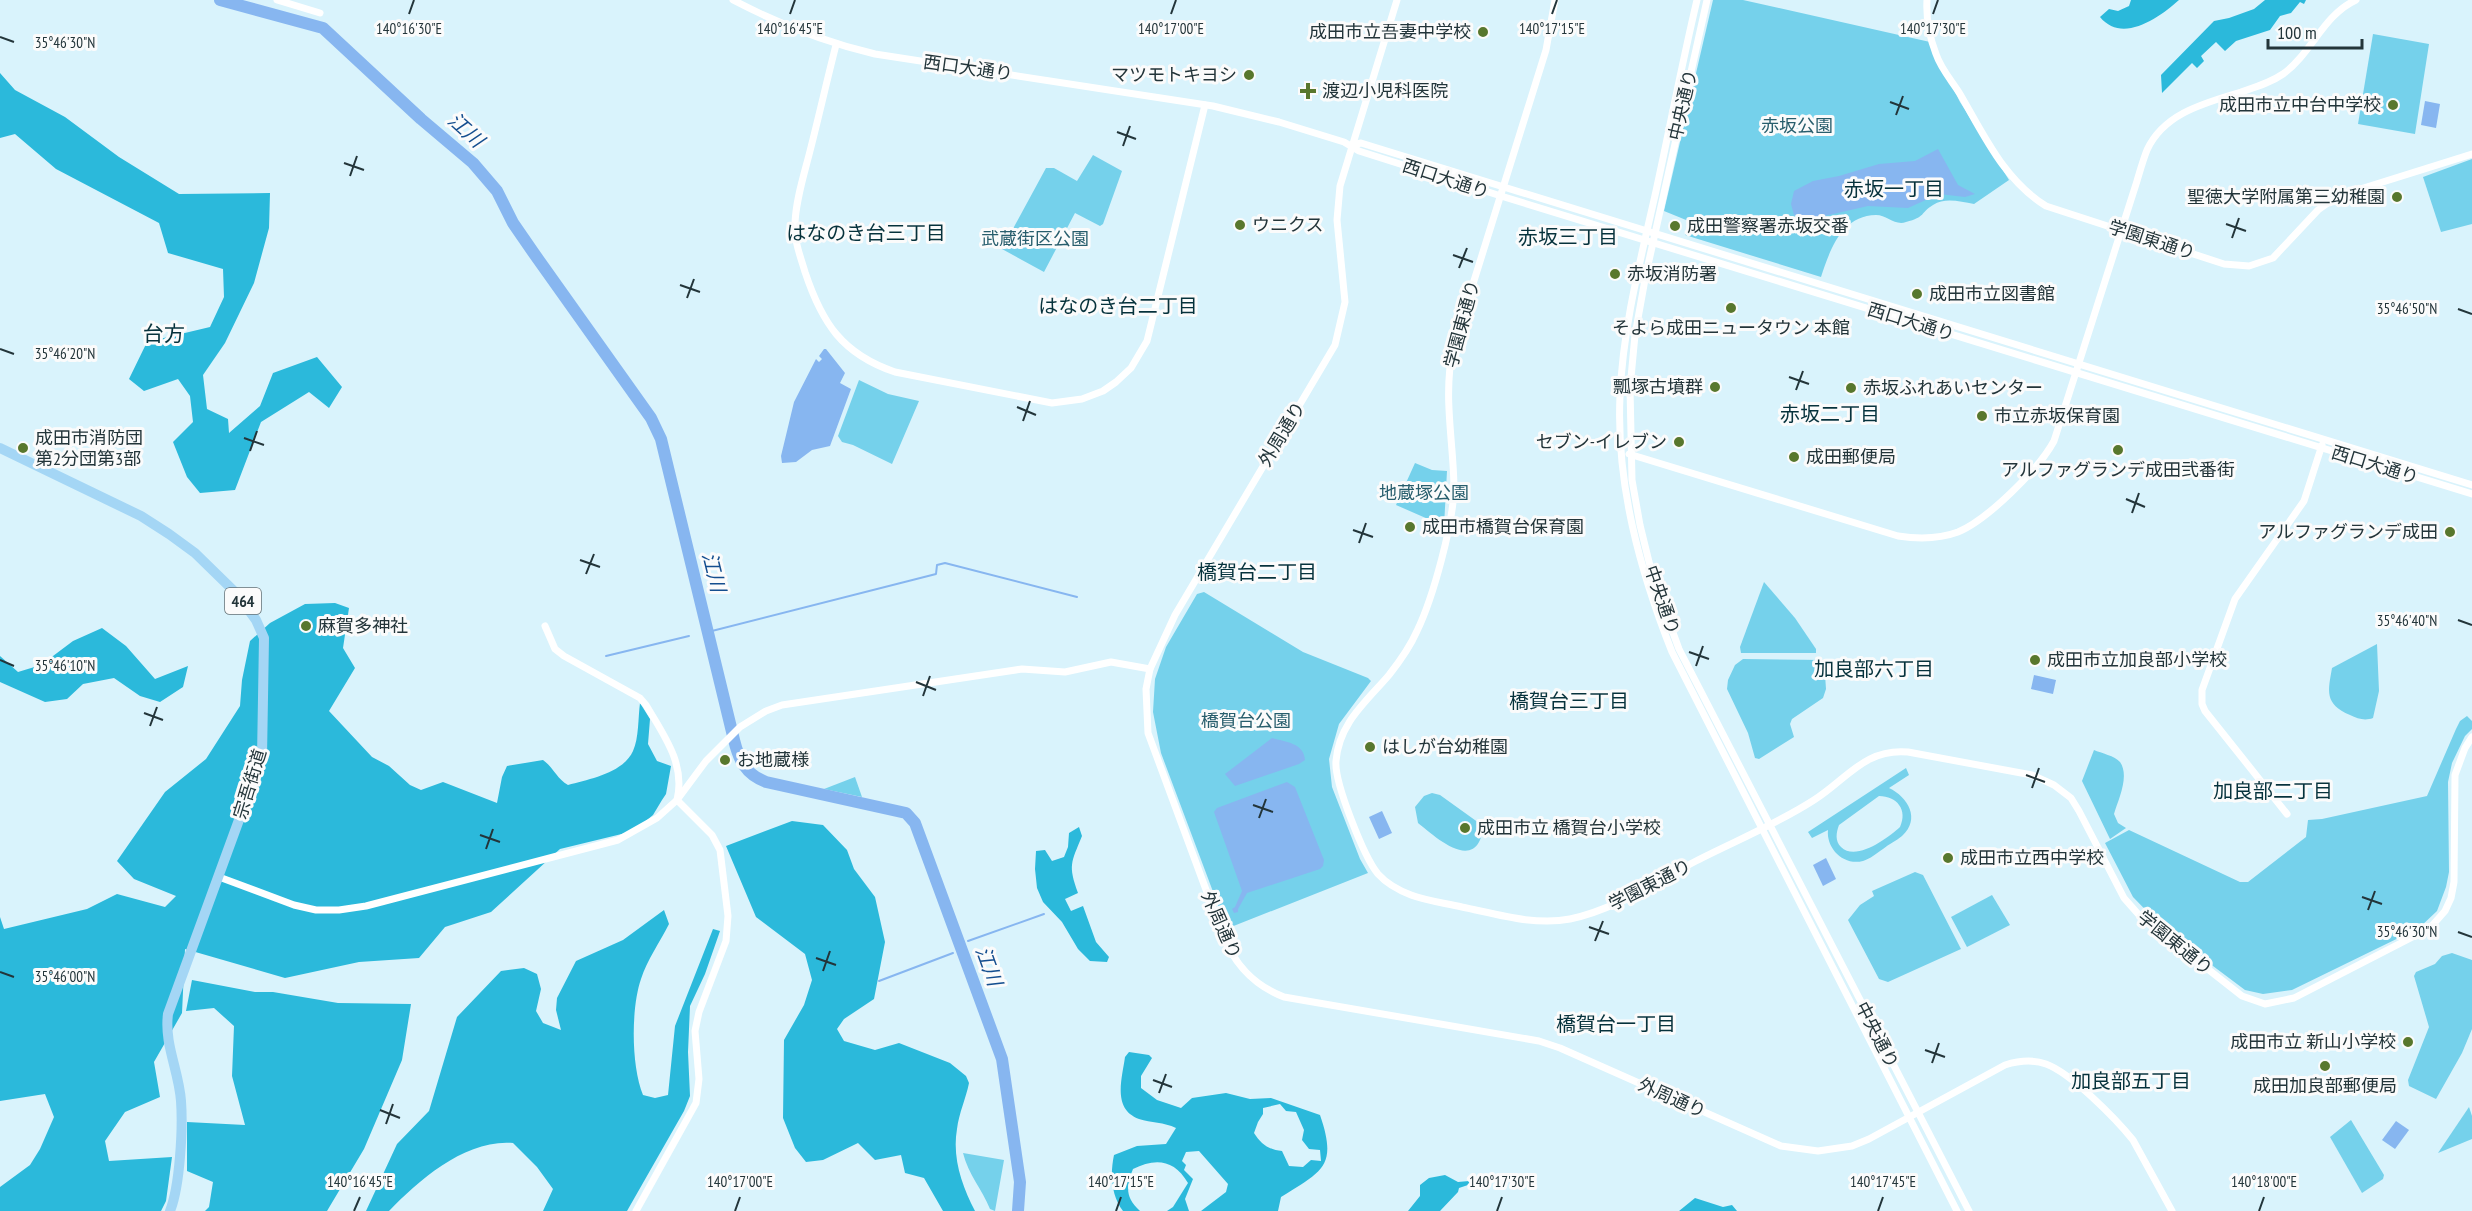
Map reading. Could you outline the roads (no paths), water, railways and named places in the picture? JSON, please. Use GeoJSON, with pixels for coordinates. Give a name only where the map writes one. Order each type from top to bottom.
{"type":"FeatureCollection","features":[{"type":"Feature","properties":{"kind":"highway","name":"宗吾街道"},"geometry":{"type":"LineString","coordinates":[[0,448],[141,516],[170,534],[195,553],[230,587],[246,605],[264,638],[262,757],[168,1014],[167,1036],[181,1101],[177,1182],[170,1211]]}},
{"type":"Feature","properties":{"kind":"street"},"geometry":{"type":"LineString","coordinates":[[277,0],[320,13]]}},
{"type":"Feature","properties":{"kind":"street","name":"西口大通り"},"geometry":{"type":"LineString","coordinates":[[733,0],[788,28],[836,45],[898,59],[1033,77],[1205,105],[1279,122],[1352,145],[1359,151],[1501,196],[1646,236]]}},
{"type":"Feature","properties":{"kind":"street","name":"外周通り"},"geometry":{"type":"LineString","coordinates":[[1397,0],[1342,177],[1337,208],[1345,302],[1335,345],[1175,615],[1150,669],[1146,689],[1148,733],[1153,752],[1228,948],[1247,974],[1267,990],[1298,1000],[1519,1037],[1546,1044],[1792,1149],[1818,1151],[1852,1146],[2005,1065],[2026,1061],[2047,1064],[2058,1070],[2109,1112],[2124,1129],[2133,1140],[2172,1211]]}},
{"type":"Feature","properties":{"kind":"street","name":"学園東通り"},"geometry":{"type":"LineString","coordinates":[[1555,0],[1548,40],[1538,76],[1456,338],[1448,371],[1454,489],[1452,510],[1423,618],[1407,650],[1353,715],[1339,741],[1335,764],[1339,785],[1367,858],[1387,883],[1397,890],[1417,897],[1520,918],[1558,921],[1588,915],[1604,909],[1769,824],[1817,798],[1864,761],[1893,750],[2043,779],[2064,791],[2075,804],[2124,898],[2139,915],[2242,996],[2265,1004],[2279,1003],[2294,998],[2430,928],[2445,910],[2453,890],[2455,775],[2465,748],[2472,737]]}},
{"type":"Feature","properties":{"kind":"street","name":"中央通り"},"geometry":{"type":"LineString","coordinates":[[1697,0],[1627,328],[1622,365],[1620,398],[1622,453],[1634,535],[1655,611],[1672,652],[1761,828],[1914,1115],[1969,1211]]}},
{"type":"Feature","properties":{"kind":"street","name":"中央通り"},"geometry":{"type":"LineString","coordinates":[[1707,0],[1654,239],[1635,339],[1630,388],[1632,480],[1640,525],[1653,578],[1668,621],[1692,674],[1914,1115],[1957,1211]]}},
{"type":"Feature","properties":{"kind":"street","name":"学園東通り"},"geometry":{"type":"LineString","coordinates":[[1927,0],[1929,29],[1940,63],[2011,177],[2031,197],[2046,206],[2224,264],[2248,266],[2273,258],[2318,210],[2338,196],[2472,154]]}},
{"type":"Feature","properties":{"kind":"street"},"geometry":{"type":"LineString","coordinates":[[1622,453],[1632,454],[1898,536],[1941,537],[1977,521],[2043,458],[2058,432],[2147,151],[2162,130],[2175,117],[2187,110],[2268,83],[2283,74],[2295,64],[2336,12],[2356,0]]}},
{"type":"Feature","properties":{"kind":"street"},"geometry":{"type":"LineString","coordinates":[[836,45],[803,179],[795,223],[796,246],[815,300],[825,320],[845,344],[880,367],[895,372],[1052,403],[1082,399],[1103,392],[1131,368],[1147,341],[1205,105]]}},
{"type":"Feature","properties":{"kind":"street","name":"西口大通り"},"geometry":{"type":"LineString","coordinates":[[1352,145],[1361,143],[1504,186],[1654,239],[2078,369],[2472,485]]}},
{"type":"Feature","properties":{"kind":"street","name":"西口大通り"},"geometry":{"type":"LineString","coordinates":[[2078,369],[2321,448],[2472,494]]}},
{"type":"Feature","properties":{"kind":"street"},"geometry":{"type":"LineString","coordinates":[[2287,814],[2205,711],[2201,696],[2208,669],[2236,596],[2304,501],[2324,440]]}},
{"type":"Feature","properties":{"kind":"street"},"geometry":{"type":"LineString","coordinates":[[545,626],[555,649],[640,698],[646,705],[675,755],[678,770],[677,800],[712,835],[720,850],[728,930],[723,953],[699,1012],[695,1031],[699,1079],[696,1103],[636,1211]]}},
{"type":"Feature","properties":{"kind":"street"},"geometry":{"type":"LineString","coordinates":[[219,877],[294,905],[316,910],[366,906],[618,840],[657,818],[677,800],[726,738],[766,711],[792,702],[1010,670],[1065,672],[1111,663],[1150,669]]}},
{"type":"Feature","properties":{"kind":"waterway","name":"江川"},"geometry":{"type":"LineString","coordinates":[[220,0],[323,28],[421,119],[473,163],[497,191],[513,223],[651,418],[661,439],[734,740],[744,766],[753,775],[766,782],[906,813],[915,823],[1002,1059],[1020,1182],[1018,1211]]}},
{"type":"Feature","properties":{"kind":"waterway"},"geometry":{"type":"LineString","coordinates":[[704,633],[936,574],[937,565],[945,563],[1077,597]]}},
{"type":"Feature","properties":{"kind":"waterway"},"geometry":{"type":"LineString","coordinates":[[606,656],[689,636]]}},
{"type":"Feature","properties":{"kind":"waterway"},"geometry":{"type":"LineString","coordinates":[[968,941],[1044,914]]}},
{"type":"Feature","properties":{"kind":"waterway","name":"江川"},"geometry":{"type":"LineString","coordinates":[[959,944],[963,943]]}},
{"type":"Feature","properties":{"kind":"waterway"},"geometry":{"type":"LineString","coordinates":[[879,981],[953,953]]}},
{"type":"Feature","properties":{"kind":"place","name":"成田市立吾妻中学校"},"geometry":{"type":"Point","coordinates":[1483,32]}},
{"type":"Feature","properties":{"kind":"place","name":"マツモトキヨシ"},"geometry":{"type":"Point","coordinates":[1249,75]}},
{"type":"Feature","properties":{"kind":"place","name":"渡辺小児科医院"},"geometry":{"type":"Point","coordinates":[1308,91]}},
{"type":"Feature","properties":{"kind":"place","name":"成田市立中台中学校"},"geometry":{"type":"Point","coordinates":[2393,105]}},
{"type":"Feature","properties":{"kind":"place","name":"聖徳大学附属第三幼稚園"},"geometry":{"type":"Point","coordinates":[2397,197]}},
{"type":"Feature","properties":{"kind":"place","name":"ウニクス"},"geometry":{"type":"Point","coordinates":[1240,225]}},
{"type":"Feature","properties":{"kind":"place","name":"成田警察署赤坂交番"},"geometry":{"type":"Point","coordinates":[1675,226]}},
{"type":"Feature","properties":{"kind":"place","name":"赤坂消防署"},"geometry":{"type":"Point","coordinates":[1615,274]}},
{"type":"Feature","properties":{"kind":"place","name":"成田市立図書館"},"geometry":{"type":"Point","coordinates":[1917,294]}},
{"type":"Feature","properties":{"kind":"place","name":"そよら成田ニュータウン 本館"},"geometry":{"type":"Point","coordinates":[1731,308]}},
{"type":"Feature","properties":{"kind":"place","name":"瓢塚古墳群"},"geometry":{"type":"Point","coordinates":[1715,387]}},
{"type":"Feature","properties":{"kind":"place","name":"赤坂ふれあいセンター"},"geometry":{"type":"Point","coordinates":[1851,388]}},
{"type":"Feature","properties":{"kind":"place","name":"市立赤坂保育園"},"geometry":{"type":"Point","coordinates":[1982,416]}},
{"type":"Feature","properties":{"kind":"place","name":"セブン-イレブン"},"geometry":{"type":"Point","coordinates":[1679,442]}},
{"type":"Feature","properties":{"kind":"place","name":"成田市消防団 第2分団第3部"},"geometry":{"type":"Point","coordinates":[23,448]}},
{"type":"Feature","properties":{"kind":"place","name":"アルファグランデ成田弐番街"},"geometry":{"type":"Point","coordinates":[2118,450]}},
{"type":"Feature","properties":{"kind":"place","name":"成田郵便局"},"geometry":{"type":"Point","coordinates":[1794,457]}},
{"type":"Feature","properties":{"kind":"place","name":"成田市橋賀台保育園"},"geometry":{"type":"Point","coordinates":[1410,527]}},
{"type":"Feature","properties":{"kind":"place","name":"アルファグランデ成田"},"geometry":{"type":"Point","coordinates":[2450,532]}},
{"type":"Feature","properties":{"kind":"place","name":"麻賀多神社"},"geometry":{"type":"Point","coordinates":[306,626]}},
{"type":"Feature","properties":{"kind":"place","name":"成田市立加良部小学校"},"geometry":{"type":"Point","coordinates":[2035,660]}},
{"type":"Feature","properties":{"kind":"place","name":"はしが台幼稚園"},"geometry":{"type":"Point","coordinates":[1370,747]}},
{"type":"Feature","properties":{"kind":"place","name":"お地蔵様"},"geometry":{"type":"Point","coordinates":[725,760]}},
{"type":"Feature","properties":{"kind":"place","name":"成田市立 橋賀台小学校"},"geometry":{"type":"Point","coordinates":[1465,828]}},
{"type":"Feature","properties":{"kind":"place","name":"成田市立西中学校"},"geometry":{"type":"Point","coordinates":[1948,858]}},
{"type":"Feature","properties":{"kind":"place","name":"成田市立 新山小学校"},"geometry":{"type":"Point","coordinates":[2408,1042]}},
{"type":"Feature","properties":{"kind":"place","name":"成田加良部郵便局"},"geometry":{"type":"Point","coordinates":[2325,1066]}},
{"type":"Feature","properties":{"kind":"district","name":"赤坂一丁目"},"geometry":{"type":"Point","coordinates":[1894,189]}},
{"type":"Feature","properties":{"kind":"district","name":"はなのき台三丁目"},"geometry":{"type":"Point","coordinates":[866,233]}},
{"type":"Feature","properties":{"kind":"district","name":"赤坂三丁目"},"geometry":{"type":"Point","coordinates":[1568,237]}},
{"type":"Feature","properties":{"kind":"district","name":"はなのき台二丁目"},"geometry":{"type":"Point","coordinates":[1118,306]}},
{"type":"Feature","properties":{"kind":"district","name":"台方"},"geometry":{"type":"Point","coordinates":[164,334]}},
{"type":"Feature","properties":{"kind":"district","name":"赤坂二丁目"},"geometry":{"type":"Point","coordinates":[1830,414]}},
{"type":"Feature","properties":{"kind":"district","name":"橋賀台二丁目"},"geometry":{"type":"Point","coordinates":[1257,572]}},
{"type":"Feature","properties":{"kind":"district","name":"加良部六丁目"},"geometry":{"type":"Point","coordinates":[1874,669]}},
{"type":"Feature","properties":{"kind":"district","name":"橋賀台三丁目"},"geometry":{"type":"Point","coordinates":[1569,701]}},
{"type":"Feature","properties":{"kind":"district","name":"加良部二丁目"},"geometry":{"type":"Point","coordinates":[2273,791]}},
{"type":"Feature","properties":{"kind":"district","name":"橋賀台一丁目"},"geometry":{"type":"Point","coordinates":[1616,1024]}},
{"type":"Feature","properties":{"kind":"district","name":"加良部五丁目"},"geometry":{"type":"Point","coordinates":[2131,1081]}},
{"type":"Feature","properties":{"kind":"park label","name":"赤坂公園"},"geometry":{"type":"Point","coordinates":[1797,126]}},
{"type":"Feature","properties":{"kind":"park label","name":"武蔵街区公園"},"geometry":{"type":"Point","coordinates":[1035,239]}},
{"type":"Feature","properties":{"kind":"park label","name":"地蔵塚公園"},"geometry":{"type":"Point","coordinates":[1424,493]}},
{"type":"Feature","properties":{"kind":"park label","name":"橋賀台公園"},"geometry":{"type":"Point","coordinates":[1246,721]}}]}
